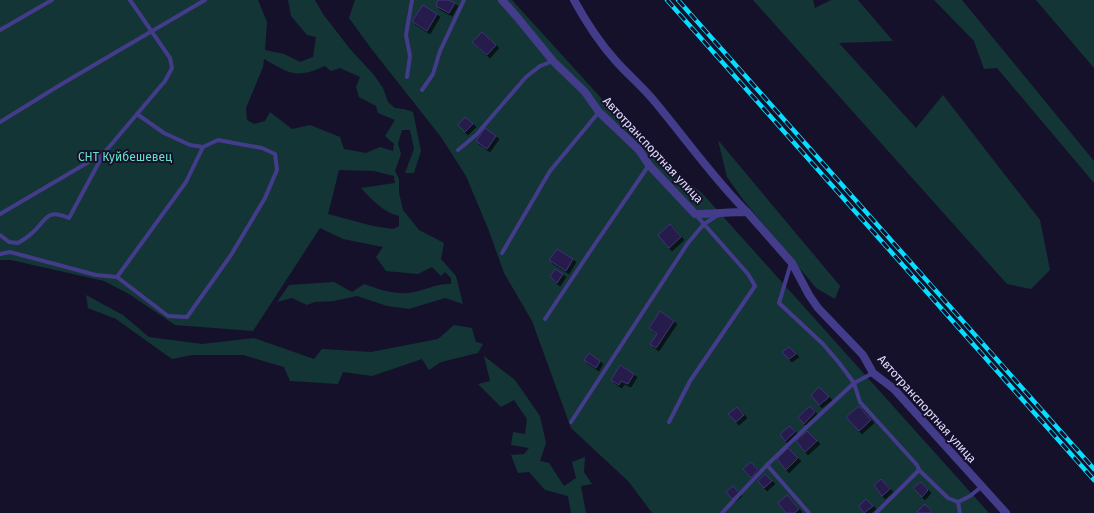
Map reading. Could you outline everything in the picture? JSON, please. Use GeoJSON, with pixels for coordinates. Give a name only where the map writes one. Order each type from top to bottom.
{"type":"FeatureCollection","features":[{"type":"Feature","properties":{"kind":"street","name":"Автотранспортная улица"},"geometry":{"type":"LineString","coordinates":[[502,0],[553,61],[585,92],[599,112],[639,150],[649,165],[695,214],[747,212],[792,263],[809,295],[818,308],[863,355],[874,373],[894,389],[1006,513]]}},
{"type":"Feature","properties":{"kind":"street"},"geometry":{"type":"LineString","coordinates":[[574,0],[589,28],[615,60],[655,101],[703,164],[747,212]]}},
{"type":"Feature","properties":{"kind":"lane"},"geometry":{"type":"LineString","coordinates":[[0,30],[52,0]]}},
{"type":"Feature","properties":{"kind":"lane"},"geometry":{"type":"LineString","coordinates":[[0,235],[9,242],[18,243],[32,233],[48,215],[58,213],[69,218],[104,153],[165,81],[172,68],[170,58],[130,0]]}},
{"type":"Feature","properties":{"kind":"lane"},"geometry":{"type":"LineString","coordinates":[[0,122],[205,0]]}},
{"type":"Feature","properties":{"kind":"lane"},"geometry":{"type":"LineString","coordinates":[[407,77],[410,56],[406,35],[412,0]]}},
{"type":"Feature","properties":{"kind":"lane"},"geometry":{"type":"LineString","coordinates":[[422,90],[433,74],[440,52],[464,0]]}},
{"type":"Feature","properties":{"kind":"lane"},"geometry":{"type":"LineString","coordinates":[[458,150],[476,135],[526,77],[540,66],[553,61]]}},
{"type":"Feature","properties":{"kind":"lane"},"geometry":{"type":"LineString","coordinates":[[502,253],[550,171],[599,112]]}},
{"type":"Feature","properties":{"kind":"lane"},"geometry":{"type":"LineString","coordinates":[[0,254],[10,252],[96,275],[116,277],[168,316],[187,317],[232,255],[265,198],[277,170],[275,154],[262,148],[218,140],[203,147],[190,145],[164,133],[137,114]]}},
{"type":"Feature","properties":{"kind":"lane"},"geometry":{"type":"LineString","coordinates":[[116,277],[186,182],[203,147]]}},
{"type":"Feature","properties":{"kind":"lane"},"geometry":{"type":"LineString","coordinates":[[0,214],[104,153]]}},
{"type":"Feature","properties":{"kind":"lane"},"geometry":{"type":"LineString","coordinates":[[545,319],[592,246],[649,165]]}},
{"type":"Feature","properties":{"kind":"lane"},"geometry":{"type":"LineString","coordinates":[[669,422],[690,381],[755,286],[748,274],[695,214]]}},
{"type":"Feature","properties":{"kind":"lane"},"geometry":{"type":"LineString","coordinates":[[571,422],[688,243],[704,224],[720,214]]}},
{"type":"Feature","properties":{"kind":"lane"},"geometry":{"type":"LineString","coordinates":[[792,263],[779,303],[823,344],[840,364],[854,383],[860,402],[917,465],[919,470],[948,498],[958,502],[970,496],[981,487]]}},
{"type":"Feature","properties":{"kind":"lane"},"geometry":{"type":"LineString","coordinates":[[722,513],[767,465],[854,383],[874,373]]}},
{"type":"Feature","properties":{"kind":"lane"},"geometry":{"type":"LineString","coordinates":[[767,465],[809,513]]}},
{"type":"Feature","properties":{"kind":"lane"},"geometry":{"type":"LineString","coordinates":[[876,513],[919,470]]}},
{"type":"Feature","properties":{"kind":"lane"},"geometry":{"type":"LineString","coordinates":[[958,502],[960,513]]}},
{"type":"Feature","properties":{"kind":"green space","name":"СНТ Куйбешевец"},"geometry":{"type":"Polygon","coordinates":[[[0,0],[258,0],[267,22],[265,50],[284,54],[300,62],[313,57],[316,37],[307,35],[291,16],[288,0],[315,0],[323,14],[350,49],[374,75],[383,88],[388,102],[395,108],[413,112],[421,151],[414,173],[405,173],[414,149],[410,130],[402,130],[398,144],[401,154],[395,171],[399,179],[399,193],[403,210],[419,230],[444,243],[441,259],[456,276],[463,304],[445,298],[409,309],[387,306],[357,296],[334,301],[315,302],[307,305],[292,298],[277,302],[289,285],[334,282],[352,292],[364,284],[385,291],[407,293],[440,285],[451,284],[451,278],[445,272],[441,276],[432,267],[418,274],[386,271],[376,257],[383,247],[343,239],[320,228],[253,331],[175,325],[129,294],[104,281],[11,260],[0,260],[0,0]],[[264,59],[263,67],[246,108],[247,120],[254,124],[265,121],[270,112],[292,129],[310,125],[340,137],[344,149],[366,153],[380,147],[393,151],[394,144],[385,136],[395,120],[378,113],[376,106],[359,97],[356,87],[360,77],[340,68],[331,71],[325,66],[307,72],[293,73],[264,59]],[[339,170],[328,214],[373,226],[393,229],[399,226],[399,216],[383,209],[361,188],[395,183],[394,176],[374,171],[339,170]]]}},
{"type":"Feature","properties":{"kind":"green space"},"geometry":{"type":"Polygon","coordinates":[[[355,0],[512,0],[661,164],[701,192],[989,513],[652,513],[629,482],[571,428],[532,321],[504,273],[489,231],[466,176],[441,137],[349,18],[355,0]]]}},
{"type":"Feature","properties":{"kind":"green space"},"geometry":{"type":"Polygon","coordinates":[[[753,0],[813,0],[815,8],[831,0],[858,0],[893,41],[839,43],[916,128],[943,95],[1040,220],[1050,270],[1031,289],[1007,284],[753,0]]]}},
{"type":"Feature","properties":{"kind":"green space"},"geometry":{"type":"Polygon","coordinates":[[[934,0],[962,0],[1094,161],[1094,183],[997,68],[984,69],[974,41],[934,0]]]}},
{"type":"Feature","properties":{"kind":"green space"},"geometry":{"type":"Polygon","coordinates":[[[1036,0],[1094,0],[1094,68],[1036,0]]]}},
{"type":"Feature","properties":{"kind":"green space"},"geometry":{"type":"Polygon","coordinates":[[[718,140],[840,286],[835,299],[816,288],[744,201],[727,177],[718,140]]]}},
{"type":"Feature","properties":{"kind":"green space"},"geometry":{"type":"Polygon","coordinates":[[[86,295],[123,315],[149,337],[202,344],[254,338],[314,359],[322,349],[371,352],[438,339],[454,325],[472,328],[476,342],[483,344],[478,353],[441,362],[429,370],[422,359],[372,376],[343,372],[338,384],[290,381],[284,367],[243,355],[192,355],[172,359],[116,319],[88,308],[86,295]]]}},
{"type":"Feature","properties":{"kind":"green space"},"geometry":{"type":"Polygon","coordinates":[[[484,356],[515,380],[540,416],[546,443],[540,461],[549,463],[564,486],[576,478],[572,462],[585,457],[584,472],[592,484],[581,486],[586,513],[571,513],[568,496],[545,490],[529,472],[518,473],[511,455],[524,454],[529,448],[511,445],[513,432],[525,434],[527,419],[514,400],[501,407],[478,384],[490,381],[484,356]]]}},
{"type":"Feature","properties":{"kind":"building"},"geometry":{"type":"Polygon","coordinates":[[[438,0],[448,0],[455,3],[449,13],[436,6],[438,0]]]}},
{"type":"Feature","properties":{"kind":"building"},"geometry":{"type":"Polygon","coordinates":[[[423,5],[437,14],[427,31],[412,21],[423,5]]]}},
{"type":"Feature","properties":{"kind":"building"},"geometry":{"type":"Polygon","coordinates":[[[482,32],[496,45],[487,55],[472,42],[482,32]]]}},
{"type":"Feature","properties":{"kind":"building"},"geometry":{"type":"Polygon","coordinates":[[[465,117],[473,124],[465,132],[458,125],[465,117]]]}},
{"type":"Feature","properties":{"kind":"building"},"geometry":{"type":"Polygon","coordinates":[[[485,128],[496,136],[487,149],[476,141],[485,128]]]}},
{"type":"Feature","properties":{"kind":"building"},"geometry":{"type":"Polygon","coordinates":[[[670,224],[681,237],[669,248],[658,235],[670,224]]]}},
{"type":"Feature","properties":{"kind":"building"},"geometry":{"type":"Polygon","coordinates":[[[557,249],[573,259],[566,271],[549,260],[557,249]]]}},
{"type":"Feature","properties":{"kind":"building"},"geometry":{"type":"Polygon","coordinates":[[[555,269],[563,274],[557,283],[550,277],[555,269]]]}},
{"type":"Feature","properties":{"kind":"building"},"geometry":{"type":"Polygon","coordinates":[[[660,311],[674,321],[656,348],[650,344],[657,334],[649,328],[660,311]]]}},
{"type":"Feature","properties":{"kind":"building"},"geometry":{"type":"Polygon","coordinates":[[[789,347],[796,354],[789,359],[782,352],[789,347]]]}},
{"type":"Feature","properties":{"kind":"building"},"geometry":{"type":"Polygon","coordinates":[[[589,353],[600,361],[596,368],[584,360],[589,353]]]}},
{"type":"Feature","properties":{"kind":"building"},"geometry":{"type":"Polygon","coordinates":[[[620,365],[634,374],[628,384],[621,381],[619,385],[611,380],[620,365]]]}},
{"type":"Feature","properties":{"kind":"building"},"geometry":{"type":"Polygon","coordinates":[[[819,387],[829,397],[819,405],[811,395],[819,387]]]}},
{"type":"Feature","properties":{"kind":"building"},"geometry":{"type":"Polygon","coordinates":[[[810,406],[815,412],[804,424],[798,417],[810,406]]]}},
{"type":"Feature","properties":{"kind":"building"},"geometry":{"type":"Polygon","coordinates":[[[859,406],[871,420],[859,431],[846,417],[859,406]]]}},
{"type":"Feature","properties":{"kind":"building"},"geometry":{"type":"Polygon","coordinates":[[[737,407],[744,415],[736,422],[728,414],[737,407]]]}},
{"type":"Feature","properties":{"kind":"building"},"geometry":{"type":"Polygon","coordinates":[[[790,426],[795,432],[785,441],[780,434],[790,426]]]}},
{"type":"Feature","properties":{"kind":"building"},"geometry":{"type":"Polygon","coordinates":[[[807,431],[817,441],[805,452],[796,441],[807,431]]]}},
{"type":"Feature","properties":{"kind":"building"},"geometry":{"type":"Polygon","coordinates":[[[788,448],[798,458],[786,470],[777,459],[788,448]]]}},
{"type":"Feature","properties":{"kind":"building"},"geometry":{"type":"Polygon","coordinates":[[[751,462],[758,470],[751,478],[743,469],[751,462]]]}},
{"type":"Feature","properties":{"kind":"building"},"geometry":{"type":"Polygon","coordinates":[[[765,474],[772,481],[764,488],[758,481],[765,474]]]}},
{"type":"Feature","properties":{"kind":"building"},"geometry":{"type":"Polygon","coordinates":[[[881,479],[890,489],[882,496],[874,485],[881,479]]]}},
{"type":"Feature","properties":{"kind":"building"},"geometry":{"type":"Polygon","coordinates":[[[921,482],[928,490],[922,497],[913,488],[921,482]]]}},
{"type":"Feature","properties":{"kind":"building"},"geometry":{"type":"Polygon","coordinates":[[[733,486],[739,493],[732,499],[726,492],[733,486]]]}},
{"type":"Feature","properties":{"kind":"building"},"geometry":{"type":"Polygon","coordinates":[[[787,495],[799,509],[794,513],[786,513],[778,503],[787,495]]]}},
{"type":"Feature","properties":{"kind":"building"},"geometry":{"type":"Polygon","coordinates":[[[866,499],[873,506],[864,513],[859,506],[866,499]]]}},
{"type":"Feature","properties":{"kind":"building"},"geometry":{"type":"Polygon","coordinates":[[[925,504],[933,513],[916,513],[925,504]]]}},
{"type":"Feature","properties":{"kind":"railway"},"geometry":{"type":"LineString","coordinates":[[667,0],[1094,480]]}},
{"type":"Feature","properties":{"kind":"railway"},"geometry":{"type":"LineString","coordinates":[[678,0],[1094,469]]}}]}
